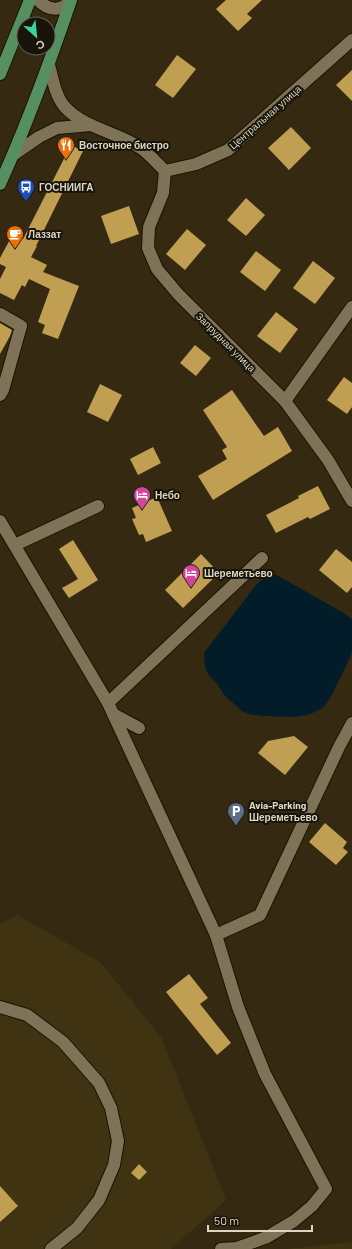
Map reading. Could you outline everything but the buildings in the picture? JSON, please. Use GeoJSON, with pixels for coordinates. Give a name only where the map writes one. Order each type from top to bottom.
{"type":"FeatureCollection","features":[{"type":"Feature","properties":{"kind":"main road"},"geometry":{"type":"LineString","coordinates":[[0,74],[30,0]]}},
{"type":"Feature","properties":{"kind":"main road"},"geometry":{"type":"LineString","coordinates":[[0,184],[49,65],[71,0]]}},
{"type":"Feature","properties":{"kind":"street"},"geometry":{"type":"LineString","coordinates":[[38,0],[43,6],[52,9],[61,8],[68,4],[71,0]]}},
{"type":"Feature","properties":{"kind":"street","name":"Центральная улица"},"geometry":{"type":"LineString","coordinates":[[165,171],[196,164],[228,150],[352,40]]}},
{"type":"Feature","properties":{"kind":"street"},"geometry":{"type":"LineString","coordinates":[[49,65],[57,94],[64,105],[72,113],[90,125],[142,149],[165,171]]}},
{"type":"Feature","properties":{"kind":"street"},"geometry":{"type":"LineString","coordinates":[[13,155],[39,137],[57,128],[90,125]]}},
{"type":"Feature","properties":{"kind":"street","name":"Запрудная улица"},"geometry":{"type":"LineString","coordinates":[[165,171],[163,193],[149,227],[148,248],[157,269],[178,294],[285,401],[328,460],[352,501]]}},
{"type":"Feature","properties":{"kind":"street"},"geometry":{"type":"LineString","coordinates":[[285,401],[352,307]]}},
{"type":"Feature","properties":{"kind":"street"},"geometry":{"type":"LineString","coordinates":[[0,314],[21,326],[3,390],[0,395]]}},
{"type":"Feature","properties":{"kind":"street"},"geometry":{"type":"LineString","coordinates":[[15,545],[98,506]]}},
{"type":"Feature","properties":{"kind":"street"},"geometry":{"type":"LineString","coordinates":[[0,521],[110,708],[216,935],[238,1007],[265,1074],[326,1189],[312,1206],[294,1221],[267,1237],[237,1248],[221,1249]]}},
{"type":"Feature","properties":{"kind":"street"},"geometry":{"type":"LineString","coordinates":[[110,708],[262,558]]}},
{"type":"Feature","properties":{"kind":"street"},"geometry":{"type":"LineString","coordinates":[[110,708],[139,728]]}},
{"type":"Feature","properties":{"kind":"street"},"geometry":{"type":"LineString","coordinates":[[216,935],[260,915],[338,747],[352,723]]}},
{"type":"Feature","properties":{"kind":"street"},"geometry":{"type":"LineString","coordinates":[[0,1007],[27,1015],[63,1042],[99,1083],[111,1108],[118,1141],[114,1165],[100,1200],[77,1228],[51,1249]]}},
{"type":"Feature","properties":{"kind":"shaded area"},"geometry":{"type":"Polygon","coordinates":[[[17,915],[100,962],[161,1037],[226,1200],[171,1249],[0,1249],[0,924],[17,915]]]}},
{"type":"Feature","properties":{"kind":"shaded area"},"geometry":{"type":"Polygon","coordinates":[[[352,1242],[352,1249],[286,1249],[323,1245],[352,1242]]]}},
{"type":"Feature","properties":{"kind":"water"},"geometry":{"type":"Polygon","coordinates":[[[271,572],[352,619],[352,651],[348,662],[326,704],[321,709],[308,715],[293,717],[263,716],[249,714],[242,711],[225,696],[208,674],[205,667],[204,653],[256,585],[271,572]]]}},
{"type":"Feature","properties":{"kind":"place","name":"Восточное бистро"},"geometry":{"type":"Point","coordinates":[66,160]}},
{"type":"Feature","properties":{"kind":"place","name":"ГОСНИИГА"},"geometry":{"type":"Point","coordinates":[26,202]}},
{"type":"Feature","properties":{"kind":"place","name":"Лаззат"},"geometry":{"type":"Point","coordinates":[15,249]}},
{"type":"Feature","properties":{"kind":"place","name":"Небо"},"geometry":{"type":"Point","coordinates":[142,510]}},
{"type":"Feature","properties":{"kind":"place","name":"Шереметьево"},"geometry":{"type":"Point","coordinates":[191,588]}},
{"type":"Feature","properties":{"kind":"place","name":"Avia-Parking Шереметьево"},"geometry":{"type":"Point","coordinates":[236,826]}}]}
